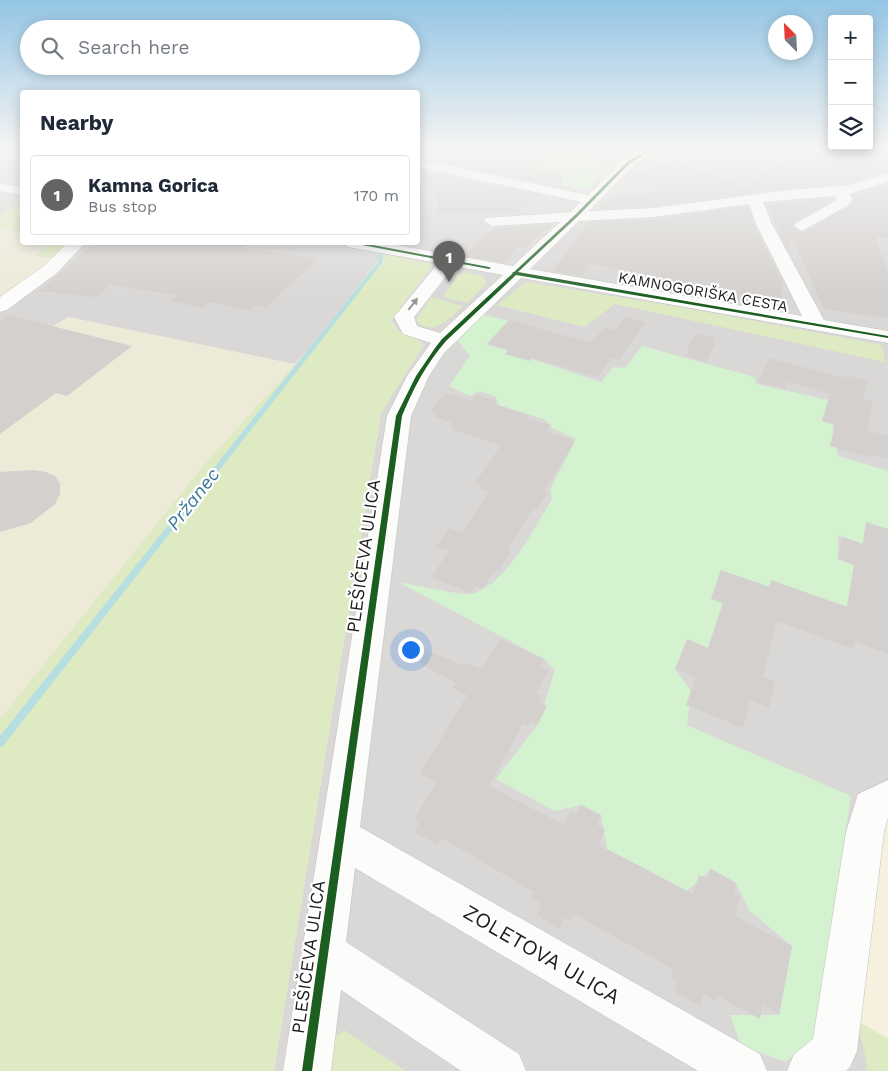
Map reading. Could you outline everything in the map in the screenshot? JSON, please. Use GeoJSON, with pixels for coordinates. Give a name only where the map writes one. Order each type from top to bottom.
{"type":"FeatureCollection","features":[{"type":"Feature","properties":{"kind":"street"},"geometry":{"type":"LineString","coordinates":[[581,198],[590,200]]}},
{"type":"Feature","properties":{"kind":"street"},"geometry":{"type":"LineString","coordinates":[[492,221],[578,215],[637,214],[766,198]]}},
{"type":"Feature","properties":{"kind":"street"},"geometry":{"type":"LineString","coordinates":[[802,226],[842,203],[845,200],[844,198]]}},
{"type":"Feature","properties":{"kind":"street","name":"PLEŠIČEVA ULICA"},"geometry":{"type":"LineString","coordinates":[[307,1071],[399,416],[414,380],[428,358],[444,340],[514,273],[578,215],[590,200]]}},
{"type":"Feature","properties":{"kind":"street"},"geometry":{"type":"LineString","coordinates":[[756,200],[763,222],[816,324]]}},
{"type":"Feature","properties":{"kind":"street"},"geometry":{"type":"LineString","coordinates":[[0,306],[51,269],[75,245]]}},
{"type":"Feature","properties":{"kind":"street","name":"KAMNOGORIŠKA CESTA"},"geometry":{"type":"LineString","coordinates":[[361,245],[888,337]]}},
{"type":"Feature","properties":{"kind":"street"},"geometry":{"type":"LineString","coordinates":[[444,340],[410,330],[404,317],[449,261]]}},
{"type":"Feature","properties":{"kind":"street"},"geometry":{"type":"LineString","coordinates":[[811,1071],[834,1051],[865,832],[872,807],[888,798]]}},
{"type":"Feature","properties":{"kind":"street","name":"ZOLETOVA ULICA"},"geometry":{"type":"LineString","coordinates":[[340,837],[743,1071]]}},
{"type":"Feature","properties":{"kind":"street"},"geometry":{"type":"LineString","coordinates":[[324,953],[502,1071]]}},
{"type":"Feature","properties":{"kind":"shaded area"},"geometry":{"type":"Polygon","coordinates":[[[0,198],[20,198],[20,203],[0,215],[0,198]]]}},
{"type":"Feature","properties":{"kind":"shaded area"},"geometry":{"type":"Polygon","coordinates":[[[420,198],[888,198],[888,1071],[274,1071],[381,413],[423,346],[420,341],[400,333],[391,320],[433,265],[383,254],[311,347],[294,364],[68,317],[0,360],[0,301],[70,245],[420,245],[420,198]]]}},
{"type":"Feature","properties":{"kind":"shaded area"},"geometry":{"type":"Polygon","coordinates":[[[0,228],[20,232],[20,245],[48,245],[35,255],[54,258],[0,301],[0,228]]]}},
{"type":"Feature","properties":{"kind":"shaded area"},"geometry":{"type":"Polygon","coordinates":[[[68,317],[294,364],[209,459],[0,719],[0,360],[68,317]]]}},
{"type":"Feature","properties":{"kind":"shaded area"},"geometry":{"type":"Polygon","coordinates":[[[888,789],[888,1039],[857,1021],[888,789]]]}},
{"type":"Feature","properties":{"kind":"green space"},"geometry":{"type":"Polygon","coordinates":[[[20,203],[20,232],[0,228],[0,215],[20,203]]]}},
{"type":"Feature","properties":{"kind":"green space"},"geometry":{"type":"Polygon","coordinates":[[[49,245],[70,245],[54,258],[35,256],[49,245]]]}},
{"type":"Feature","properties":{"kind":"green space"},"geometry":{"type":"Polygon","coordinates":[[[383,254],[433,264],[391,320],[398,330],[416,339],[423,346],[381,413],[274,1071],[0,1071],[0,719],[209,459],[311,347],[383,254]]]}},
{"type":"Feature","properties":{"kind":"green space"},"geometry":{"type":"Polygon","coordinates":[[[464,272],[482,276],[486,284],[467,303],[443,297],[458,276],[464,272]]]}},
{"type":"Feature","properties":{"kind":"green space"},"geometry":{"type":"Polygon","coordinates":[[[526,282],[685,308],[882,345],[885,362],[615,304],[584,327],[497,305],[526,282]]]}},
{"type":"Feature","properties":{"kind":"green space"},"geometry":{"type":"Polygon","coordinates":[[[431,298],[463,306],[442,324],[435,327],[423,326],[417,321],[417,318],[431,298]]]}},
{"type":"Feature","properties":{"kind":"green space"},"geometry":{"type":"Polygon","coordinates":[[[484,315],[529,326],[523,332],[503,327],[487,344],[601,382],[613,367],[625,368],[642,346],[755,377],[756,384],[828,400],[838,456],[888,471],[888,529],[866,522],[863,544],[838,535],[838,559],[854,565],[847,607],[771,580],[769,587],[721,570],[711,599],[723,603],[708,648],[687,639],[675,669],[691,691],[687,725],[851,796],[815,1037],[786,1062],[741,1046],[730,1015],[779,1015],[792,946],[750,911],[736,883],[711,869],[687,891],[607,849],[601,815],[581,805],[554,811],[496,779],[538,724],[555,670],[544,659],[398,582],[447,592],[471,594],[484,589],[496,580],[528,540],[552,499],[550,490],[576,439],[552,428],[544,419],[499,405],[495,396],[479,391],[470,396],[449,386],[470,356],[457,340],[484,315]]]}},
{"type":"Feature","properties":{"kind":"green space"},"geometry":{"type":"Polygon","coordinates":[[[857,1021],[888,1039],[888,1071],[866,1071],[867,1063],[857,1021]]]}},
{"type":"Feature","properties":{"kind":"green space"},"geometry":{"type":"Polygon","coordinates":[[[344,1030],[406,1071],[322,1071],[325,1046],[344,1030]]]}},
{"type":"Feature","properties":{"kind":"building"},"geometry":{"type":"Polygon","coordinates":[[[438,198],[535,198],[517,213],[437,213],[438,198]]]}},
{"type":"Feature","properties":{"kind":"building"},"geometry":{"type":"Polygon","coordinates":[[[615,198],[713,198],[654,206],[598,209],[604,200],[615,198]]]}},
{"type":"Feature","properties":{"kind":"building"},"geometry":{"type":"Polygon","coordinates":[[[834,198],[794,222],[793,228],[803,233],[848,207],[855,200],[854,198],[888,198],[888,239],[874,236],[888,271],[888,318],[824,309],[791,235],[788,250],[766,204],[834,198]]]}},
{"type":"Feature","properties":{"kind":"building"},"geometry":{"type":"Polygon","coordinates":[[[748,206],[753,223],[783,283],[780,308],[679,290],[681,286],[643,279],[645,274],[590,264],[582,276],[553,271],[588,222],[654,219],[748,206]]]}},
{"type":"Feature","properties":{"kind":"building"},"geometry":{"type":"Polygon","coordinates":[[[553,224],[524,249],[517,247],[505,263],[466,256],[477,241],[495,228],[553,224]]]}},
{"type":"Feature","properties":{"kind":"building"},"geometry":{"type":"Polygon","coordinates":[[[92,245],[246,245],[243,248],[318,259],[266,307],[256,305],[250,311],[210,302],[203,308],[171,301],[178,295],[110,285],[96,297],[39,291],[92,245]]]}},
{"type":"Feature","properties":{"kind":"building"},"geometry":{"type":"Polygon","coordinates":[[[8,315],[132,346],[67,396],[56,393],[0,434],[0,322],[8,315]]]}},
{"type":"Feature","properties":{"kind":"building"},"geometry":{"type":"Polygon","coordinates":[[[625,317],[645,322],[619,360],[611,358],[598,377],[532,358],[530,361],[505,354],[508,350],[487,344],[509,320],[592,343],[604,327],[615,330],[625,317]]]}},
{"type":"Feature","properties":{"kind":"building"},"geometry":{"type":"Polygon","coordinates":[[[696,334],[715,338],[712,343],[715,344],[706,362],[686,356],[689,351],[686,351],[696,334]]]}},
{"type":"Feature","properties":{"kind":"building"},"geometry":{"type":"Polygon","coordinates":[[[769,358],[845,378],[846,375],[867,381],[863,399],[873,402],[867,430],[888,436],[888,459],[871,454],[870,458],[830,446],[835,425],[822,421],[830,394],[788,382],[785,389],[758,382],[769,358]]]}},
{"type":"Feature","properties":{"kind":"building"},"geometry":{"type":"Polygon","coordinates":[[[446,393],[471,400],[476,395],[497,401],[494,404],[528,415],[526,418],[551,425],[547,432],[573,440],[572,442],[574,443],[544,491],[547,493],[537,510],[533,508],[507,550],[511,552],[499,571],[495,570],[483,589],[475,586],[471,593],[431,577],[449,551],[436,547],[449,528],[462,533],[490,492],[479,488],[481,485],[475,483],[501,445],[452,430],[455,427],[450,425],[453,423],[433,416],[436,413],[430,411],[446,393]]]}},
{"type":"Feature","properties":{"kind":"building"},"geometry":{"type":"Polygon","coordinates":[[[33,470],[55,476],[60,484],[60,494],[55,504],[31,523],[0,532],[0,472],[33,470]]]}},
{"type":"Feature","properties":{"kind":"building"},"geometry":{"type":"Polygon","coordinates":[[[866,522],[888,529],[888,654],[854,641],[853,649],[777,621],[763,677],[775,682],[769,708],[750,700],[743,728],[686,705],[696,677],[675,669],[687,639],[708,648],[723,603],[711,599],[721,570],[769,587],[771,580],[847,607],[854,565],[838,559],[843,537],[863,544],[866,522]]]}},
{"type":"Feature","properties":{"kind":"building"},"geometry":{"type":"Polygon","coordinates":[[[500,639],[544,659],[541,666],[549,670],[536,693],[542,696],[539,702],[547,706],[538,724],[531,721],[528,726],[523,724],[489,786],[564,825],[570,811],[576,814],[581,805],[601,815],[597,825],[605,829],[599,845],[693,894],[699,875],[708,879],[711,869],[736,883],[733,893],[740,896],[735,916],[792,946],[779,1015],[763,1005],[760,1019],[716,995],[715,1001],[704,994],[700,1006],[675,992],[678,981],[671,977],[673,969],[574,914],[571,921],[564,917],[560,928],[537,915],[541,904],[531,899],[534,892],[441,838],[438,845],[414,832],[419,823],[414,820],[436,782],[420,774],[467,695],[452,688],[456,683],[420,664],[426,650],[465,666],[468,663],[482,669],[500,639]]]}},
{"type":"Feature","properties":{"kind":"waterway","name":"Pržanec"},"geometry":{"type":"LineString","coordinates":[[0,743],[380,262],[382,253]]}},
{"type":"Feature","properties":{"kind":"cycle path"},"geometry":{"type":"LineString","coordinates":[[307,1071],[399,416],[418,376],[444,340],[594,198]]}},
{"type":"Feature","properties":{"kind":"cycle path"},"geometry":{"type":"LineString","coordinates":[[364,245],[489,268]]}},
{"type":"Feature","properties":{"kind":"cycle path"},"geometry":{"type":"LineString","coordinates":[[514,273],[888,337]]}},
{"type":"Feature","properties":{"kind":"place","name":"Kamna Gorica"},"geometry":{"type":"Point","coordinates":[449,282]}}]}
